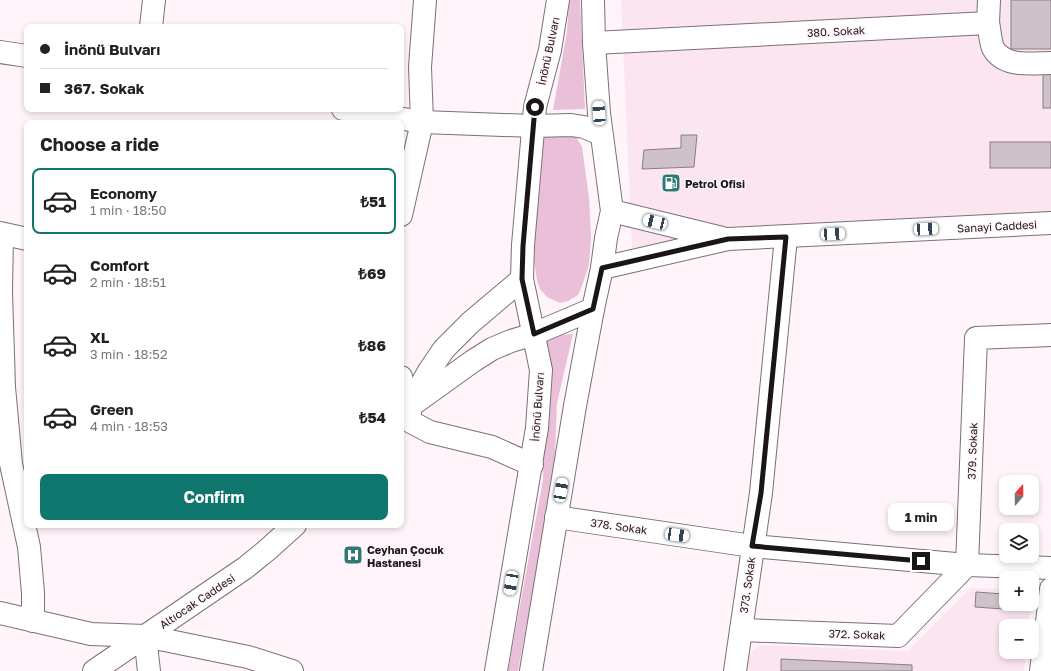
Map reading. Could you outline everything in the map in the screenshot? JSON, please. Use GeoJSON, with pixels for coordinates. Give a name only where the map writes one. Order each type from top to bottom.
{"type":"FeatureCollection","features":[{"type":"Feature","properties":{"kind":"street"},"geometry":{"type":"LineString","coordinates":[[151,24],[154,0]]}},
{"type":"Feature","properties":{"kind":"street"},"geometry":{"type":"LineString","coordinates":[[404,202],[422,122],[420,67],[425,0]]}},
{"type":"Feature","properties":{"kind":"street","name":"İnönü Bulvarı"},"geometry":{"type":"LineString","coordinates":[[496,671],[532,465],[537,428],[541,370],[522,279],[523,246],[535,107],[551,44],[558,0]]}},
{"type":"Feature","properties":{"kind":"street"},"geometry":{"type":"LineString","coordinates":[[531,671],[556,517],[612,211],[601,134],[594,43],[593,0]]}},
{"type":"Feature","properties":{"kind":"street"},"geometry":{"type":"LineString","coordinates":[[989,0],[988,23],[993,47],[1002,59],[1015,63],[1051,63]]}},
{"type":"Feature","properties":{"kind":"street","name":"380. Sokak"},"geometry":{"type":"LineString","coordinates":[[594,43],[988,23]]}},
{"type":"Feature","properties":{"kind":"street"},"geometry":{"type":"LineString","coordinates":[[1,58],[24,56]]}},
{"type":"Feature","properties":{"kind":"street"},"geometry":{"type":"LineString","coordinates":[[361,112],[422,122],[533,126],[571,125],[584,127],[601,134]]}},
{"type":"Feature","properties":{"kind":"street","name":"Sanayi Caddesi"},"geometry":{"type":"LineString","coordinates":[[612,211],[728,239]]}},
{"type":"Feature","properties":{"kind":"street","name":"Sanayi Caddesi"},"geometry":{"type":"LineString","coordinates":[[602,268],[728,239],[1051,223]]}},
{"type":"Feature","properties":{"kind":"street"},"geometry":{"type":"LineString","coordinates":[[24,238],[1,234],[1,292],[5,394],[11,464],[24,524]]}},
{"type":"Feature","properties":{"kind":"street","name":"373. Sokak"},"geometry":{"type":"LineString","coordinates":[[736,671],[752,546],[761,493],[786,237]]}},
{"type":"Feature","properties":{"kind":"street"},"geometry":{"type":"LineString","coordinates":[[405,412],[444,349],[470,323],[522,279]]}},
{"type":"Feature","properties":{"kind":"street"},"geometry":{"type":"LineString","coordinates":[[405,412],[472,361],[492,349],[534,334],[593,309]]}},
{"type":"Feature","properties":{"kind":"street","name":"379. Sokak"},"geometry":{"type":"LineString","coordinates":[[967,564],[976,338],[1051,335]]}},
{"type":"Feature","properties":{"kind":"street"},"geometry":{"type":"LineString","coordinates":[[405,412],[411,422],[430,432],[492,447],[532,465]]}},
{"type":"Feature","properties":{"kind":"street","name":"378. Sokak"},"geometry":{"type":"LineString","coordinates":[[556,517],[752,546],[967,564],[1051,568]]}},
{"type":"Feature","properties":{"kind":"street"},"geometry":{"type":"LineString","coordinates":[[25,528],[29,547],[33,593],[33,621]]}},
{"type":"Feature","properties":{"kind":"street","name":"Altıocak Caddesi"},"geometry":{"type":"LineString","coordinates":[[94,671],[245,568],[292,528]]}},
{"type":"Feature","properties":{"kind":"street","name":"372. Sokak"},"geometry":{"type":"LineString","coordinates":[[741,630],[898,636],[967,564]]}},
{"type":"Feature","properties":{"kind":"street"},"geometry":{"type":"LineString","coordinates":[[1041,671],[1051,589]]}},
{"type":"Feature","properties":{"kind":"street"},"geometry":{"type":"LineString","coordinates":[[0,613],[91,634],[145,636],[248,657],[292,671]]}},
{"type":"Feature","properties":{"kind":"street"},"geometry":{"type":"LineString","coordinates":[[145,636],[148,671]]}},
{"type":"Feature","properties":{"kind":"shaded area"},"geometry":{"type":"Polygon","coordinates":[[[569,0],[580,0],[585,109],[553,110],[567,32],[569,0]]]}},
{"type":"Feature","properties":{"kind":"shaded area"},"geometry":{"type":"Polygon","coordinates":[[[621,0],[1051,0],[1051,234],[632,248],[621,0]]]}},
{"type":"Feature","properties":{"kind":"shaded area"},"geometry":{"type":"Polygon","coordinates":[[[570,132],[577,138],[582,147],[589,198],[591,237],[589,265],[578,295],[568,301],[560,303],[547,297],[540,289],[537,280],[532,241],[541,135],[570,132]]]}},
{"type":"Feature","properties":{"kind":"shaded area"},"geometry":{"type":"Polygon","coordinates":[[[573,334],[557,403],[554,476],[518,671],[508,671],[543,480],[545,404],[544,336],[573,334]]]}},
{"type":"Feature","properties":{"kind":"shaded area"},"geometry":{"type":"Polygon","coordinates":[[[971,588],[999,589],[999,611],[1030,611],[1029,619],[999,619],[999,659],[1025,659],[1024,671],[747,671],[749,654],[760,645],[908,651],[971,588]]]}},
{"type":"Feature","properties":{"kind":"building"},"geometry":{"type":"Polygon","coordinates":[[[1011,0],[1051,0],[1051,49],[1011,49],[1011,0]]]}},
{"type":"Feature","properties":{"kind":"building"},"geometry":{"type":"Polygon","coordinates":[[[1043,73],[1051,73],[1051,108],[1043,108],[1043,73]]]}},
{"type":"Feature","properties":{"kind":"building"},"geometry":{"type":"Polygon","coordinates":[[[681,135],[697,135],[694,167],[642,169],[644,150],[681,148],[681,135]]]}},
{"type":"Feature","properties":{"kind":"building"},"geometry":{"type":"Polygon","coordinates":[[[990,142],[1051,142],[1051,168],[990,168],[990,142]]]}},
{"type":"Feature","properties":{"kind":"building"},"geometry":{"type":"Polygon","coordinates":[[[976,592],[999,594],[999,609],[975,607],[976,592]]]}},
{"type":"Feature","properties":{"kind":"building"},"geometry":{"type":"Polygon","coordinates":[[[781,659],[912,665],[912,671],[781,671],[781,659]]]}},
{"type":"Feature","properties":{"kind":"place","name":"Petrol Ofisi"},"geometry":{"type":"Point","coordinates":[671,183]}},
{"type":"Feature","properties":{"kind":"place","name":"Ceyhan Çocuk Hastanesi"},"geometry":{"type":"Point","coordinates":[353,555]}},
{"type":"Feature","properties":{"kind":"route"},"geometry":{"type":"LineString","coordinates":[[535,107],[523,246],[522,279],[534,334],[593,309],[602,268],[728,239],[786,237],[761,493],[752,546],[921,561]]}}]}
